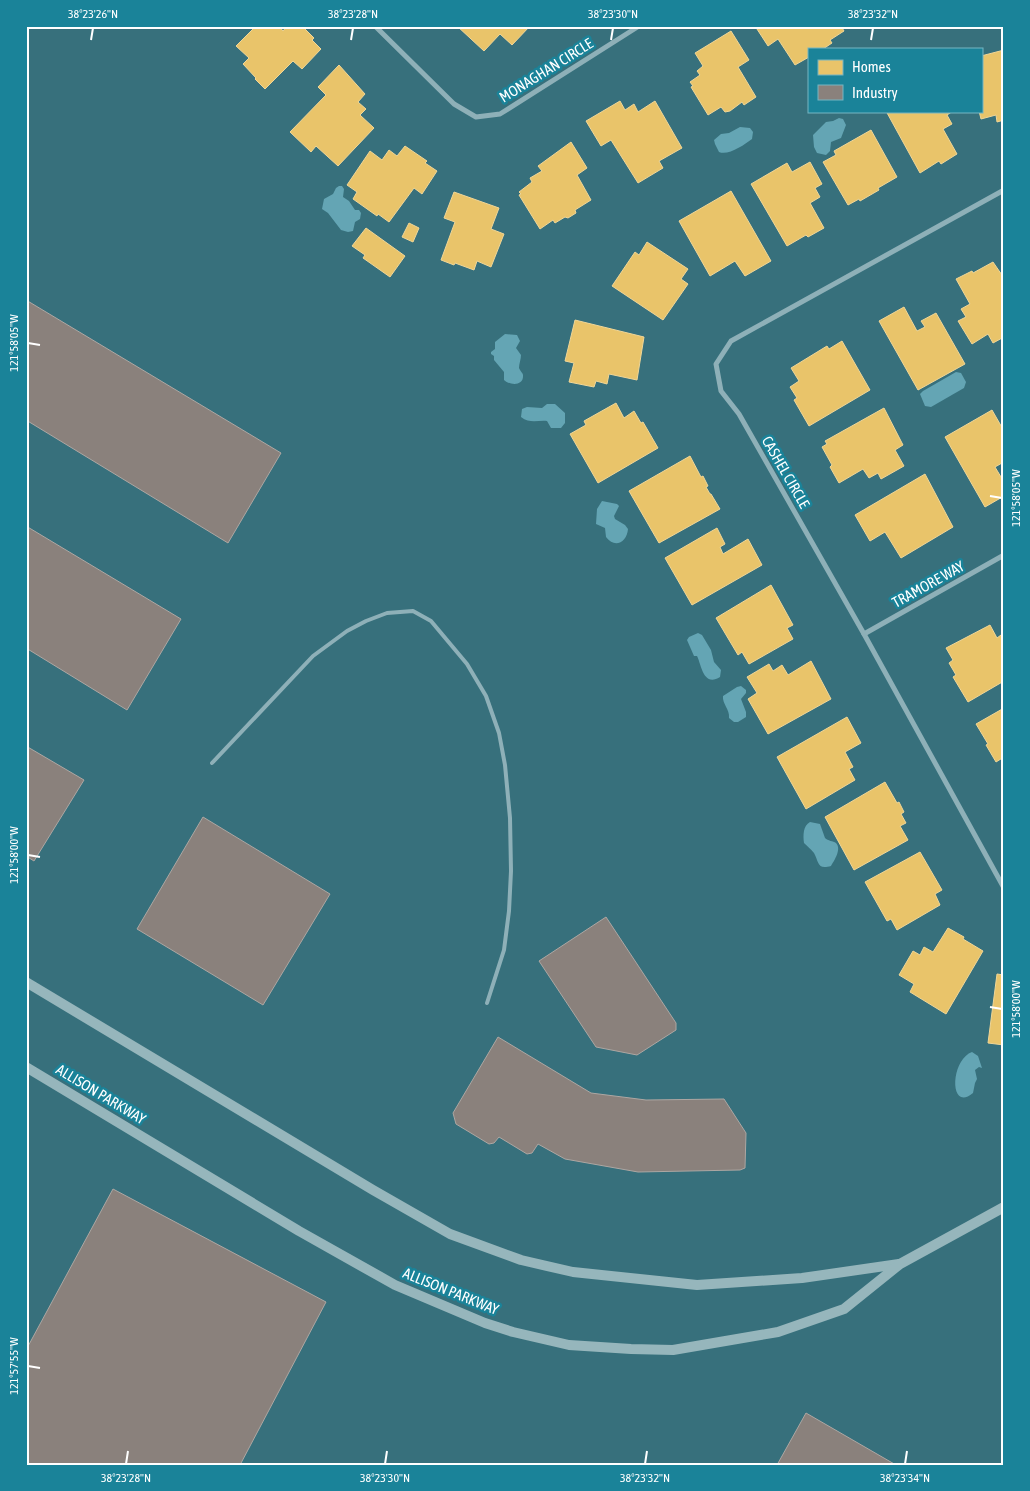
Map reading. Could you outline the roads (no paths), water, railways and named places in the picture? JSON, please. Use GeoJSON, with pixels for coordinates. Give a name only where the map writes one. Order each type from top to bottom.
{"type":"FeatureCollection","features":[{"type":"Feature","properties":{"kind":"street","name":"MONAGHAN CIRCLE"},"geometry":{"type":"LineString","coordinates":[[375,26],[454,104],[476,117],[500,114],[638,26]]}},
{"type":"Feature","properties":{"kind":"street","name":"CASHEL CIRCLE"},"geometry":{"type":"LineString","coordinates":[[1004,190],[731,341],[716,364],[721,391],[739,414],[864,634],[1004,888]]}},
{"type":"Feature","properties":{"kind":"street","name":"TRAMORE WAY"},"geometry":{"type":"LineString","coordinates":[[864,634],[1004,556]]}},
{"type":"Feature","properties":{"kind":"street","name":"ALLISON PARKWAY"},"geometry":{"type":"LineString","coordinates":[[26,982],[373,1190],[450,1234],[521,1260],[573,1272],[697,1285],[802,1278],[900,1264]]}},
{"type":"Feature","properties":{"kind":"street","name":"ALLISON PARKWAY"},"geometry":{"type":"LineString","coordinates":[[26,1066],[299,1231],[395,1285],[484,1323],[569,1345],[672,1350],[778,1332],[844,1309],[900,1264],[1004,1207]]}},
{"type":"Feature","properties":{"kind":"lane"},"geometry":{"type":"LineString","coordinates":[[212,763],[313,656],[347,631],[387,613],[413,611],[431,621],[467,664],[486,696],[499,733],[505,764],[510,818],[511,871],[508,911],[504,950],[487,1003]]}},
{"type":"Feature","properties":{"kind":"water"},"geometry":{"type":"Polygon","coordinates":[[[839,118],[843,119],[846,125],[841,138],[831,142],[830,151],[826,155],[817,153],[814,147],[813,135],[826,122],[839,118]]]}},
{"type":"Feature","properties":{"kind":"water"},"geometry":{"type":"Polygon","coordinates":[[[740,127],[750,128],[753,132],[752,139],[731,151],[719,152],[714,140],[721,134],[729,133],[740,127]]]}},
{"type":"Feature","properties":{"kind":"water"},"geometry":{"type":"Polygon","coordinates":[[[339,186],[342,186],[344,189],[343,197],[349,201],[355,210],[359,210],[361,213],[360,219],[355,222],[353,231],[341,230],[328,213],[322,209],[324,199],[333,194],[339,186]]]}},
{"type":"Feature","properties":{"kind":"water"},"geometry":{"type":"Polygon","coordinates":[[[505,334],[517,335],[520,341],[516,348],[521,355],[519,368],[523,379],[516,384],[504,380],[504,372],[491,354],[495,349],[495,342],[505,334]]]}},
{"type":"Feature","properties":{"kind":"water"},"geometry":{"type":"Polygon","coordinates":[[[956,372],[961,373],[966,382],[964,388],[931,407],[925,406],[920,394],[956,372]]]}},
{"type":"Feature","properties":{"kind":"water"},"geometry":{"type":"Polygon","coordinates":[[[547,404],[555,404],[565,413],[565,423],[561,428],[551,428],[547,421],[531,421],[521,417],[522,409],[527,407],[542,408],[547,404]]]}},
{"type":"Feature","properties":{"kind":"water"},"geometry":{"type":"Polygon","coordinates":[[[602,501],[619,506],[614,516],[615,519],[628,529],[627,534],[620,542],[613,543],[609,541],[606,537],[605,528],[596,524],[597,509],[602,501]]]}},
{"type":"Feature","properties":{"kind":"water"},"geometry":{"type":"Polygon","coordinates":[[[698,633],[702,635],[711,650],[714,662],[721,670],[720,677],[714,680],[706,677],[697,656],[694,656],[687,640],[698,633]]]}},
{"type":"Feature","properties":{"kind":"water"},"geometry":{"type":"Polygon","coordinates":[[[741,686],[746,690],[741,699],[746,717],[738,722],[734,722],[729,718],[723,696],[741,686]]]}},
{"type":"Feature","properties":{"kind":"water"},"geometry":{"type":"Polygon","coordinates":[[[810,822],[820,824],[825,838],[836,843],[838,846],[837,855],[831,866],[821,866],[814,853],[804,843],[805,828],[810,822]]]}},
{"type":"Feature","properties":{"kind":"water"},"geometry":{"type":"Polygon","coordinates":[[[972,1052],[978,1056],[982,1068],[979,1067],[975,1070],[977,1079],[973,1093],[965,1097],[960,1096],[956,1091],[956,1074],[965,1057],[972,1052]]]}}]}
